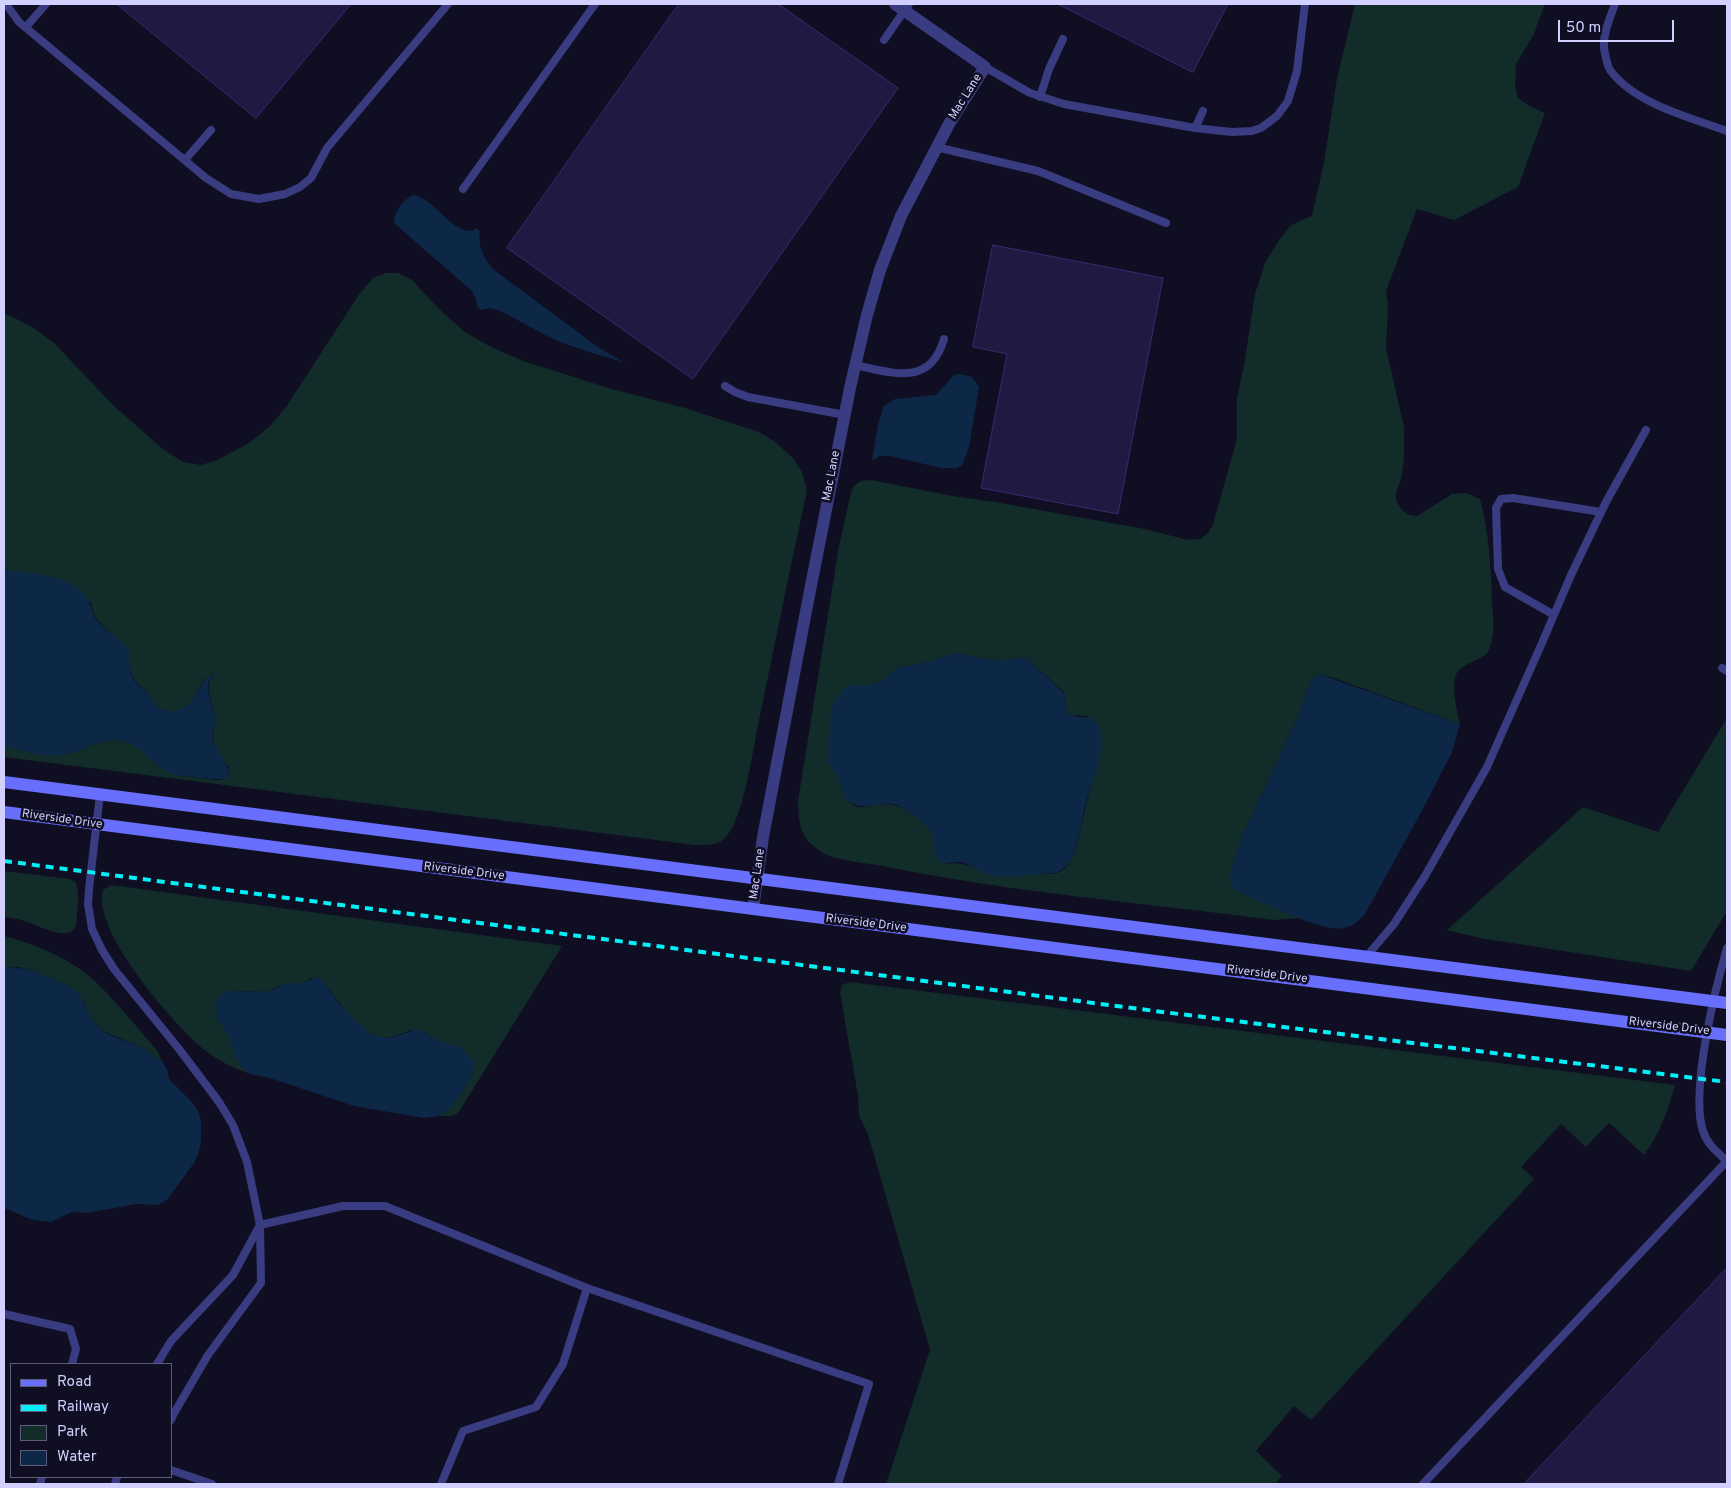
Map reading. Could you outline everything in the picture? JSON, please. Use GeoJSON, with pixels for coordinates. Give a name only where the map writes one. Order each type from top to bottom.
{"type":"FeatureCollection","features":[{"type":"Feature","properties":{"kind":"main road"},"geometry":{"type":"LineString","coordinates":[[4,782],[1721,1002]]}},
{"type":"Feature","properties":{"kind":"main road","name":"Riverside Drive"},"geometry":{"type":"LineString","coordinates":[[4,812],[1727,1035]]}},
{"type":"Feature","properties":{"kind":"street"},"geometry":{"type":"LineString","coordinates":[[903,6],[985,67]]}},
{"type":"Feature","properties":{"kind":"street","name":"Mac Lane"},"geometry":{"type":"LineString","coordinates":[[753,909],[803,624],[844,415],[867,315],[901,216],[936,147],[961,103],[985,67]]}},
{"type":"Feature","properties":{"kind":"lane"},"geometry":{"type":"LineString","coordinates":[[6,4],[14,16],[26,28],[215,184],[231,194],[249,198],[267,198],[285,194],[305,183],[315,171],[327,148],[448,4]]}},
{"type":"Feature","properties":{"kind":"lane"},"geometry":{"type":"LineString","coordinates":[[26,28],[46,4]]}},
{"type":"Feature","properties":{"kind":"lane"},"geometry":{"type":"LineString","coordinates":[[463,189],[595,4]]}},
{"type":"Feature","properties":{"kind":"lane"},"geometry":{"type":"LineString","coordinates":[[985,67],[1040,97],[1064,104],[1148,121],[1195,128],[1232,132],[1252,131],[1261,128],[1277,116],[1288,100],[1295,82],[1305,4]]}},
{"type":"Feature","properties":{"kind":"lane"},"geometry":{"type":"LineString","coordinates":[[1615,4],[1607,27],[1604,48],[1609,68],[1624,84],[1647,100],[1727,131]]}},
{"type":"Feature","properties":{"kind":"lane"},"geometry":{"type":"LineString","coordinates":[[884,40],[903,6]]}},
{"type":"Feature","properties":{"kind":"lane"},"geometry":{"type":"LineString","coordinates":[[1040,97],[1049,69],[1063,39]]}},
{"type":"Feature","properties":{"kind":"lane"},"geometry":{"type":"LineString","coordinates":[[1195,128],[1204,111]]}},
{"type":"Feature","properties":{"kind":"lane"},"geometry":{"type":"LineString","coordinates":[[185,160],[211,130]]}},
{"type":"Feature","properties":{"kind":"lane"},"geometry":{"type":"LineString","coordinates":[[936,147],[1038,171],[1166,223]]}},
{"type":"Feature","properties":{"kind":"lane"},"geometry":{"type":"LineString","coordinates":[[855,365],[909,374],[926,368],[933,362],[944,339]]}},
{"type":"Feature","properties":{"kind":"lane"},"geometry":{"type":"LineString","coordinates":[[724,386],[748,397],[844,415]]}},
{"type":"Feature","properties":{"kind":"lane"},"geometry":{"type":"LineString","coordinates":[[1366,957],[1394,924],[1425,876],[1487,767],[1571,575],[1601,512],[1646,430]]}},
{"type":"Feature","properties":{"kind":"lane"},"geometry":{"type":"LineString","coordinates":[[1554,615],[1505,587],[1498,569],[1496,508],[1501,499],[1513,498],[1601,512]]}},
{"type":"Feature","properties":{"kind":"lane"},"geometry":{"type":"LineString","coordinates":[[100,794],[88,904],[92,929],[96,940],[114,969],[179,1049],[227,1114],[243,1149],[251,1176],[260,1225],[262,1283],[208,1355],[172,1418]]}},
{"type":"Feature","properties":{"kind":"lane"},"geometry":{"type":"LineString","coordinates":[[1423,1484],[1727,1161],[1708,1142],[1700,1120],[1701,1078],[1708,1032],[1721,1002],[1727,948]]}},
{"type":"Feature","properties":{"kind":"lane"},"geometry":{"type":"LineString","coordinates":[[158,1363],[171,1341],[233,1275],[260,1225],[343,1206],[385,1206],[587,1288],[869,1384],[838,1484]]}},
{"type":"Feature","properties":{"kind":"lane"},"geometry":{"type":"LineString","coordinates":[[440,1484],[463,1431],[536,1407],[563,1364],[587,1288]]}},
{"type":"Feature","properties":{"kind":"lane"},"geometry":{"type":"LineString","coordinates":[[4,1314],[70,1329],[76,1349],[72,1363]]}},
{"type":"Feature","properties":{"kind":"lane"},"geometry":{"type":"LineString","coordinates":[[172,1470],[212,1484]]}},
{"type":"Feature","properties":{"kind":"green space"},"geometry":{"type":"Polygon","coordinates":[[[1355,4],[1545,4],[1533,36],[1516,64],[1515,87],[1518,98],[1529,106],[1545,113],[1518,187],[1454,220],[1417,209],[1386,291],[1388,304],[1386,348],[1404,427],[1404,459],[1401,479],[1396,492],[1396,500],[1402,510],[1409,515],[1417,516],[1452,494],[1466,493],[1480,499],[1486,524],[1491,575],[1493,636],[1490,647],[1483,656],[1457,672],[1454,683],[1454,695],[1460,724],[1334,678],[1322,675],[1316,676],[1311,681],[1298,717],[1242,837],[1231,872],[1237,891],[1300,918],[1274,920],[984,884],[845,860],[830,856],[817,849],[802,832],[798,801],[839,546],[851,492],[855,485],[861,481],[871,480],[1145,529],[1188,540],[1200,539],[1208,533],[1213,524],[1237,439],[1237,398],[1255,294],[1265,263],[1279,240],[1291,225],[1312,216],[1324,163],[1337,78],[1355,4]],[[954,653],[929,662],[901,667],[893,671],[884,680],[873,685],[853,685],[830,738],[827,761],[840,780],[844,795],[855,806],[892,805],[905,809],[922,821],[933,834],[947,864],[963,864],[1006,875],[1060,872],[1071,860],[1076,844],[1097,762],[1100,740],[1099,728],[1087,716],[1071,715],[1067,712],[1064,692],[1027,659],[994,660],[954,653]]]}},
{"type":"Feature","properties":{"kind":"green space"},"geometry":{"type":"Polygon","coordinates":[[[386,273],[398,273],[411,279],[442,312],[465,332],[491,347],[523,361],[612,389],[685,408],[759,432],[774,441],[793,458],[802,472],[807,491],[747,783],[731,830],[718,843],[695,845],[4,757],[4,746],[40,754],[61,755],[97,743],[120,740],[141,750],[157,765],[172,773],[221,780],[229,768],[217,750],[213,738],[215,716],[209,685],[214,674],[204,680],[187,706],[171,712],[161,709],[152,702],[148,693],[134,679],[131,673],[127,650],[96,618],[91,603],[56,578],[4,570],[4,314],[32,327],[54,343],[114,406],[163,449],[183,462],[201,465],[217,460],[249,443],[270,426],[286,407],[360,293],[373,278],[386,273]]]}},
{"type":"Feature","properties":{"kind":"green space"},"geometry":{"type":"Polygon","coordinates":[[[1727,718],[1727,911],[1691,971],[1480,938],[1447,930],[1583,807],[1658,832],[1727,718]]]}},
{"type":"Feature","properties":{"kind":"green space"},"geometry":{"type":"Polygon","coordinates":[[[4,871],[70,879],[75,882],[78,889],[78,897],[77,920],[74,929],[68,933],[50,931],[21,920],[4,917],[4,871]]]}},
{"type":"Feature","properties":{"kind":"green space"},"geometry":{"type":"Polygon","coordinates":[[[111,885],[562,946],[458,1113],[439,1116],[453,1103],[470,1078],[462,1048],[439,1041],[419,1030],[411,1030],[389,1038],[378,1037],[369,1033],[354,1021],[322,980],[311,978],[306,982],[278,986],[267,992],[229,991],[222,993],[217,1017],[227,1033],[239,1062],[250,1074],[211,1055],[175,1021],[138,976],[122,952],[110,929],[103,907],[103,890],[111,885]]]}},
{"type":"Feature","properties":{"kind":"green space"},"geometry":{"type":"Polygon","coordinates":[[[4,936],[46,950],[84,972],[122,1009],[157,1050],[162,1061],[143,1048],[98,1027],[92,1020],[79,994],[71,987],[28,969],[18,967],[4,968],[4,936]]]}},
{"type":"Feature","properties":{"kind":"green space"},"geometry":{"type":"Polygon","coordinates":[[[850,982],[1675,1085],[1663,1122],[1644,1155],[1609,1123],[1586,1147],[1561,1124],[1521,1167],[1534,1179],[1311,1420],[1294,1406],[1256,1451],[1282,1476],[1275,1484],[886,1484],[930,1350],[868,1134],[859,1115],[858,1096],[840,992],[842,985],[850,982]]]}},
{"type":"Feature","properties":{"kind":"water"},"geometry":{"type":"Polygon","coordinates":[[[414,195],[422,198],[464,230],[472,231],[476,228],[480,231],[482,252],[494,270],[598,347],[625,363],[558,341],[498,310],[490,308],[481,310],[477,307],[472,291],[394,223],[400,206],[414,195]]]}},
{"type":"Feature","properties":{"kind":"water"},"geometry":{"type":"Polygon","coordinates":[[[960,374],[972,377],[979,387],[969,448],[962,465],[957,468],[941,468],[890,456],[879,456],[872,461],[878,424],[884,406],[895,399],[936,395],[954,375],[960,374]]]}},
{"type":"Feature","properties":{"kind":"water"},"geometry":{"type":"Polygon","coordinates":[[[4,570],[51,577],[69,583],[82,592],[86,596],[99,623],[127,647],[130,655],[132,678],[147,692],[154,704],[161,709],[175,711],[188,705],[204,681],[215,673],[209,681],[208,687],[215,717],[213,737],[228,770],[228,778],[196,778],[177,775],[164,770],[134,745],[120,740],[97,743],[61,755],[32,753],[4,746],[4,570]]]}},
{"type":"Feature","properties":{"kind":"water"},"geometry":{"type":"Polygon","coordinates":[[[954,653],[994,660],[1027,659],[1064,693],[1067,712],[1071,715],[1089,718],[1096,722],[1099,727],[1101,736],[1100,755],[1076,846],[1069,862],[1059,871],[1004,877],[985,874],[961,862],[941,862],[936,856],[934,839],[931,832],[923,823],[899,806],[885,804],[859,806],[845,799],[839,779],[827,761],[831,710],[836,699],[844,689],[853,685],[873,685],[884,680],[893,671],[901,667],[929,662],[954,653]]]}},
{"type":"Feature","properties":{"kind":"water"},"geometry":{"type":"Polygon","coordinates":[[[1322,675],[1460,724],[1452,752],[1366,912],[1351,926],[1344,928],[1321,926],[1275,908],[1237,891],[1232,886],[1229,878],[1242,837],[1298,717],[1311,681],[1316,676],[1322,675]]]}},
{"type":"Feature","properties":{"kind":"water"},"geometry":{"type":"Polygon","coordinates":[[[4,968],[28,969],[71,987],[79,994],[92,1020],[98,1027],[108,1034],[143,1048],[162,1061],[167,1069],[169,1079],[191,1101],[199,1113],[201,1121],[199,1152],[194,1163],[167,1200],[157,1205],[137,1204],[86,1213],[72,1212],[51,1222],[33,1220],[4,1208],[4,968]]]}},
{"type":"Feature","properties":{"kind":"water"},"geometry":{"type":"Polygon","coordinates":[[[316,977],[322,980],[340,1005],[370,1034],[386,1038],[420,1030],[438,1041],[462,1048],[473,1061],[473,1070],[457,1100],[450,1108],[439,1116],[424,1118],[354,1106],[270,1078],[250,1074],[240,1065],[229,1037],[217,1017],[216,1003],[218,997],[222,993],[229,991],[267,992],[285,984],[306,982],[316,977]]]}},
{"type":"Feature","properties":{"kind":"building"},"geometry":{"type":"Polygon","coordinates":[[[117,4],[351,4],[256,118],[117,4]]]}},
{"type":"Feature","properties":{"kind":"building"},"geometry":{"type":"Polygon","coordinates":[[[679,4],[778,4],[898,88],[693,379],[507,248],[679,4]]]}},
{"type":"Feature","properties":{"kind":"building"},"geometry":{"type":"Polygon","coordinates":[[[1058,4],[1228,4],[1193,72],[1058,4]]]}},
{"type":"Feature","properties":{"kind":"building"},"geometry":{"type":"Polygon","coordinates":[[[993,245],[1163,278],[1118,514],[981,488],[1007,354],[973,347],[993,245]]]}},
{"type":"Feature","properties":{"kind":"building"},"geometry":{"type":"Polygon","coordinates":[[[1727,1268],[1727,1484],[1524,1484],[1727,1268]]]}},
{"type":"Feature","properties":{"kind":"railway"},"geometry":{"type":"LineString","coordinates":[[4,861],[1155,1011],[1727,1082]]}}]}
